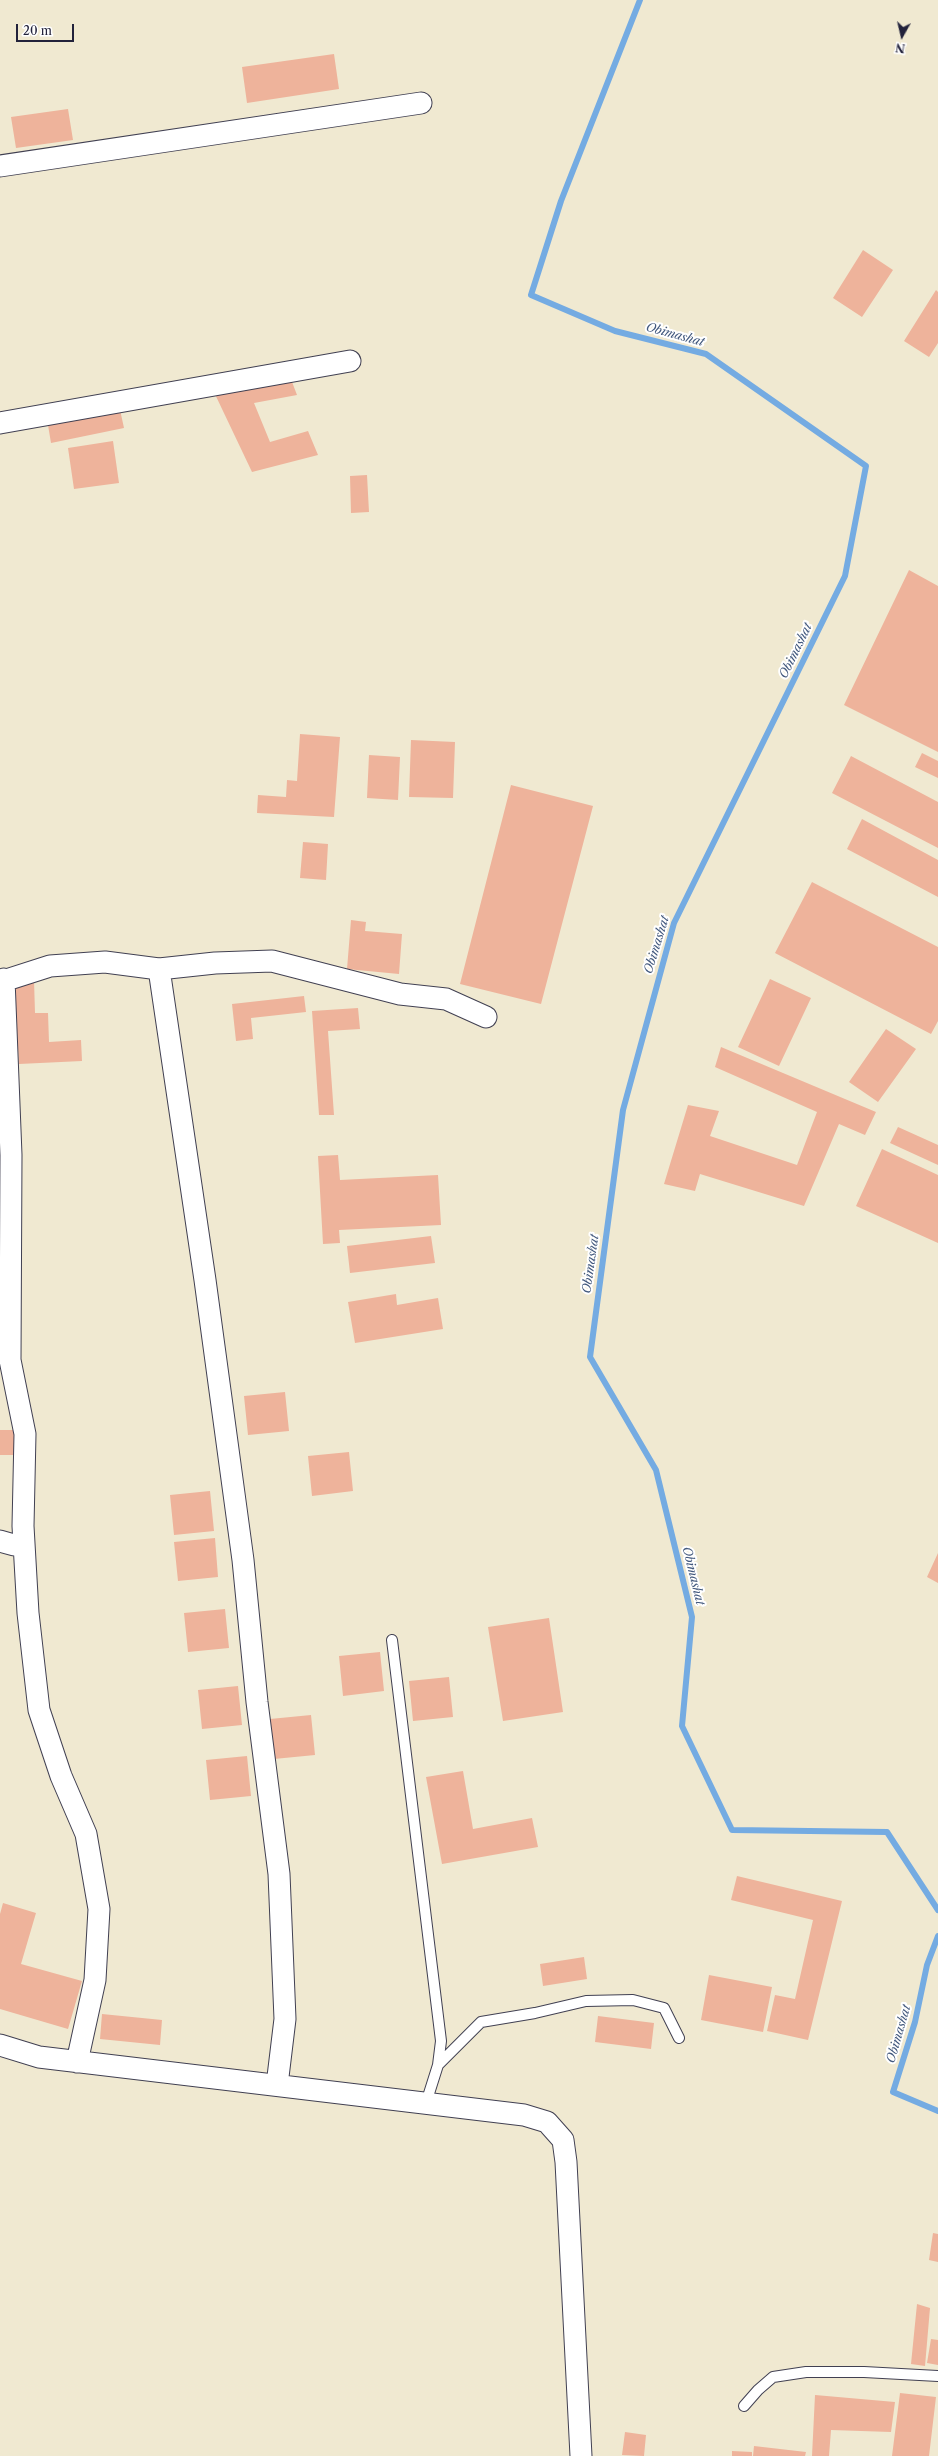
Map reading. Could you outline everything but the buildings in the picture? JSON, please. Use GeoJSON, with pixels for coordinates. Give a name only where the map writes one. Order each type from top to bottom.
{"type":"FeatureCollection","features":[{"type":"Feature","properties":{"kind":"street"},"geometry":{"type":"LineString","coordinates":[[0,166],[421,103]]}},
{"type":"Feature","properties":{"kind":"street"},"geometry":{"type":"LineString","coordinates":[[0,423],[350,361]]}},
{"type":"Feature","properties":{"kind":"street"},"geometry":{"type":"LineString","coordinates":[[77,2062],[95,1980],[99,1909],[86,1834],[61,1776],[39,1710],[28,1613],[23,1526],[25,1434],[10,1360],[11,1155],[2,981],[50,966],[89,963],[105,962],[159,969],[215,963],[272,961],[400,994],[446,998],[486,1017]]}},
{"type":"Feature","properties":{"kind":"street"},"geometry":{"type":"LineString","coordinates":[[159,969],[206,1288],[243,1560],[257,1702],[279,1874],[285,2019],[277,2085]]}},
{"type":"Feature","properties":{"kind":"street"},"geometry":{"type":"LineString","coordinates":[[0,2045],[39,2057],[524,2115],[547,2122],[563,2140],[566,2162],[581,2456]]}},
{"type":"Feature","properties":{"kind":"lane"},"geometry":{"type":"LineString","coordinates":[[392,1640],[441,2041],[438,2066],[426,2103]]}},
{"type":"Feature","properties":{"kind":"lane"},"geometry":{"type":"LineString","coordinates":[[438,2066],[481,2022],[535,2013],[586,2001],[634,2000],[664,2008],[680,2038]]}},
{"type":"Feature","properties":{"kind":"lane"},"geometry":{"type":"LineString","coordinates":[[744,2406],[773,2376],[806,2372],[864,2372],[938,2376]]}},
{"type":"Feature","properties":{"kind":"waterway","name":"Obimashat"},"geometry":{"type":"LineString","coordinates":[[640,0],[561,201],[531,295],[615,331],[706,354],[866,466],[845,576],[674,923],[623,1110],[590,1357],[656,1470],[692,1617],[682,1726],[732,1830],[887,1832],[938,1910]]}},
{"type":"Feature","properties":{"kind":"waterway","name":"Obimashat"},"geometry":{"type":"LineString","coordinates":[[938,1936],[927,1965],[915,2022],[893,2092],[938,2111]]}}]}
